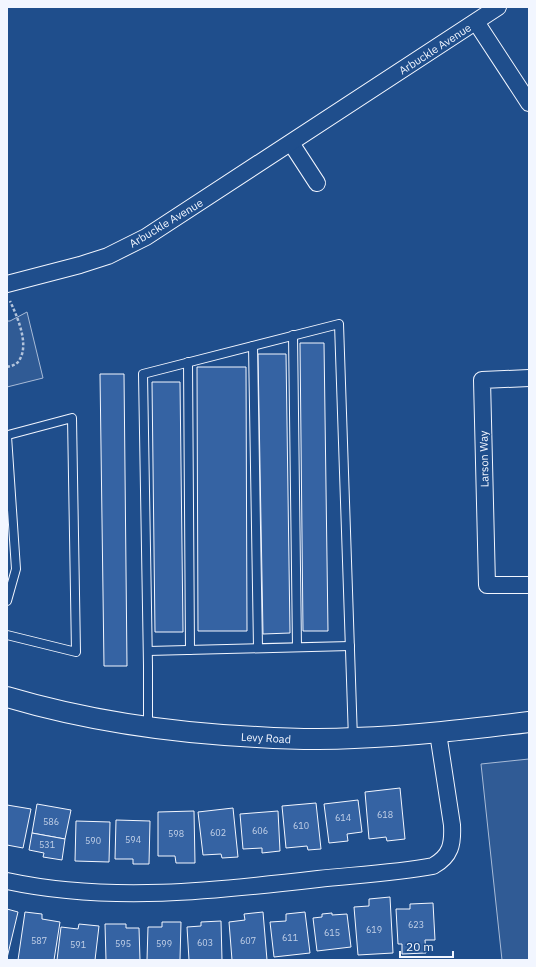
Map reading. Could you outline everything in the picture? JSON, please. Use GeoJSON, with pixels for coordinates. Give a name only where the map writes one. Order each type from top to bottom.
{"type":"FeatureCollection","features":[{"type":"Feature","properties":{"kind":"street","name":"Arbuckle Avenue"},"geometry":{"type":"LineString","coordinates":[[7,284],[87,263],[108,256],[140,240],[498,7]]}},
{"type":"Feature","properties":{"kind":"street"},"geometry":{"type":"LineString","coordinates":[[476,22],[529,103]]}},
{"type":"Feature","properties":{"kind":"street"},"geometry":{"type":"LineString","coordinates":[[291,143],[317,183]]}},
{"type":"Feature","properties":{"kind":"street","name":"Larson Way"},"geometry":{"type":"LineString","coordinates":[[529,378],[482,380],[487,585],[529,585]]}},
{"type":"Feature","properties":{"kind":"street","name":"Levy Road"},"geometry":{"type":"LineString","coordinates":[[7,697],[99,719],[148,727],[215,735],[294,739],[353,738],[438,733],[529,722]]}},
{"type":"Feature","properties":{"kind":"street"},"geometry":{"type":"LineString","coordinates":[[7,881],[54,890],[167,893],[255,887],[433,866],[441,862],[446,856],[450,849],[452,834],[452,825],[438,733]]}},
{"type":"Feature","properties":{"kind":"lane"},"geometry":{"type":"LineString","coordinates":[[148,727],[143,374],[339,324],[353,738]]}},
{"type":"Feature","properties":{"kind":"lane"},"geometry":{"type":"LineString","coordinates":[[293,336],[297,647]]}},
{"type":"Feature","properties":{"kind":"lane"},"geometry":{"type":"LineString","coordinates":[[253,346],[258,648]]}},
{"type":"Feature","properties":{"kind":"lane"},"geometry":{"type":"LineString","coordinates":[[188,362],[190,650]]}},
{"type":"Feature","properties":{"kind":"lane"},"geometry":{"type":"LineString","coordinates":[[7,601],[16,569],[11,548],[7,436],[72,418],[76,652],[7,635]]}},
{"type":"Feature","properties":{"kind":"lane"},"geometry":{"type":"LineString","coordinates":[[148,650],[350,646]]}},
{"type":"Feature","properties":{"kind":"path"},"geometry":{"type":"LineString","coordinates":[[7,295],[17,315],[23,340],[23,350],[20,360],[15,365],[7,367]]}},
{"type":"Feature","properties":{"kind":"shaded area"},"geometry":{"type":"Polygon","coordinates":[[[27,312],[43,378],[7,387],[7,321],[10,321],[27,312]]]}},
{"type":"Feature","properties":{"kind":"shaded area"},"geometry":{"type":"Polygon","coordinates":[[[529,759],[529,960],[502,960],[481,764],[529,759]]]}},
{"type":"Feature","properties":{"kind":"building"},"geometry":{"type":"Polygon","coordinates":[[[300,343],[324,343],[328,631],[303,631],[300,343]]]}},
{"type":"Feature","properties":{"kind":"building"},"geometry":{"type":"Polygon","coordinates":[[[258,354],[286,354],[290,633],[263,634],[258,354]]]}},
{"type":"Feature","properties":{"kind":"building"},"geometry":{"type":"Polygon","coordinates":[[[197,367],[246,367],[247,631],[198,631],[197,367]]]}},
{"type":"Feature","properties":{"kind":"building"},"geometry":{"type":"Polygon","coordinates":[[[100,374],[124,374],[127,666],[104,666],[100,374]]]}},
{"type":"Feature","properties":{"kind":"building"},"geometry":{"type":"Polygon","coordinates":[[[152,382],[180,382],[183,632],[155,632],[152,382]]]}},
{"type":"Feature","properties":{"kind":"building"},"geometry":{"type":"Polygon","coordinates":[[[400,788],[405,839],[387,841],[386,837],[369,839],[365,792],[400,788]]]}},
{"type":"Feature","properties":{"kind":"building"},"geometry":{"type":"Polygon","coordinates":[[[358,800],[362,832],[347,834],[348,841],[329,843],[324,804],[358,800]]]}},
{"type":"Feature","properties":{"kind":"building"},"geometry":{"type":"Polygon","coordinates":[[[316,803],[321,849],[308,850],[307,846],[286,848],[282,806],[316,803]]]}},
{"type":"Feature","properties":{"kind":"building"},"geometry":{"type":"Polygon","coordinates":[[[37,804],[71,810],[65,839],[32,833],[37,804]]]}},
{"type":"Feature","properties":{"kind":"building"},"geometry":{"type":"Polygon","coordinates":[[[7,805],[31,809],[23,848],[7,845],[7,805]]]}},
{"type":"Feature","properties":{"kind":"building"},"geometry":{"type":"Polygon","coordinates":[[[233,808],[238,857],[222,858],[221,854],[203,855],[198,812],[233,808]]]}},
{"type":"Feature","properties":{"kind":"building"},"geometry":{"type":"Polygon","coordinates":[[[194,811],[195,863],[176,863],[175,856],[158,856],[158,812],[194,811]]]}},
{"type":"Feature","properties":{"kind":"building"},"geometry":{"type":"Polygon","coordinates":[[[278,811],[280,851],[262,853],[262,848],[243,849],[240,814],[278,811]]]}},
{"type":"Feature","properties":{"kind":"building"},"geometry":{"type":"Polygon","coordinates":[[[116,820],[150,821],[149,864],[133,864],[133,859],[115,859],[116,820]]]}},
{"type":"Feature","properties":{"kind":"building"},"geometry":{"type":"Polygon","coordinates":[[[76,821],[110,822],[109,862],[75,861],[76,821]]]}},
{"type":"Feature","properties":{"kind":"building"},"geometry":{"type":"Polygon","coordinates":[[[32,833],[65,839],[62,860],[43,857],[44,853],[29,850],[32,833]]]}},
{"type":"Feature","properties":{"kind":"building"},"geometry":{"type":"Polygon","coordinates":[[[390,897],[393,953],[358,955],[354,907],[369,906],[369,899],[390,897]]]}},
{"type":"Feature","properties":{"kind":"building"},"geometry":{"type":"Polygon","coordinates":[[[433,903],[435,940],[425,940],[426,953],[402,954],[402,944],[398,944],[396,909],[410,909],[410,904],[433,903]]]}},
{"type":"Feature","properties":{"kind":"building"},"geometry":{"type":"Polygon","coordinates":[[[7,909],[18,912],[7,958],[7,909]]]}},
{"type":"Feature","properties":{"kind":"building"},"geometry":{"type":"Polygon","coordinates":[[[25,912],[42,914],[42,919],[60,922],[54,960],[18,960],[25,912]]]}},
{"type":"Feature","properties":{"kind":"building"},"geometry":{"type":"Polygon","coordinates":[[[263,912],[267,960],[232,960],[229,922],[245,920],[244,914],[263,912]]]}},
{"type":"Feature","properties":{"kind":"building"},"geometry":{"type":"Polygon","coordinates":[[[305,912],[310,953],[274,957],[270,922],[286,921],[286,914],[305,912]]]}},
{"type":"Feature","properties":{"kind":"building"},"geometry":{"type":"Polygon","coordinates":[[[332,913],[332,915],[347,914],[351,947],[317,951],[313,918],[322,917],[322,914],[332,913]]]}},
{"type":"Feature","properties":{"kind":"building"},"geometry":{"type":"Polygon","coordinates":[[[221,921],[222,960],[189,960],[187,927],[201,926],[201,922],[221,921]]]}},
{"type":"Feature","properties":{"kind":"building"},"geometry":{"type":"Polygon","coordinates":[[[162,922],[181,922],[180,960],[147,960],[148,927],[162,927],[162,922]]]}},
{"type":"Feature","properties":{"kind":"building"},"geometry":{"type":"Polygon","coordinates":[[[79,924],[99,926],[95,960],[57,960],[61,927],[78,929],[79,924]]]}},
{"type":"Feature","properties":{"kind":"building"},"geometry":{"type":"Polygon","coordinates":[[[105,924],[126,924],[126,928],[139,928],[140,960],[106,960],[105,924]]]}}]}
